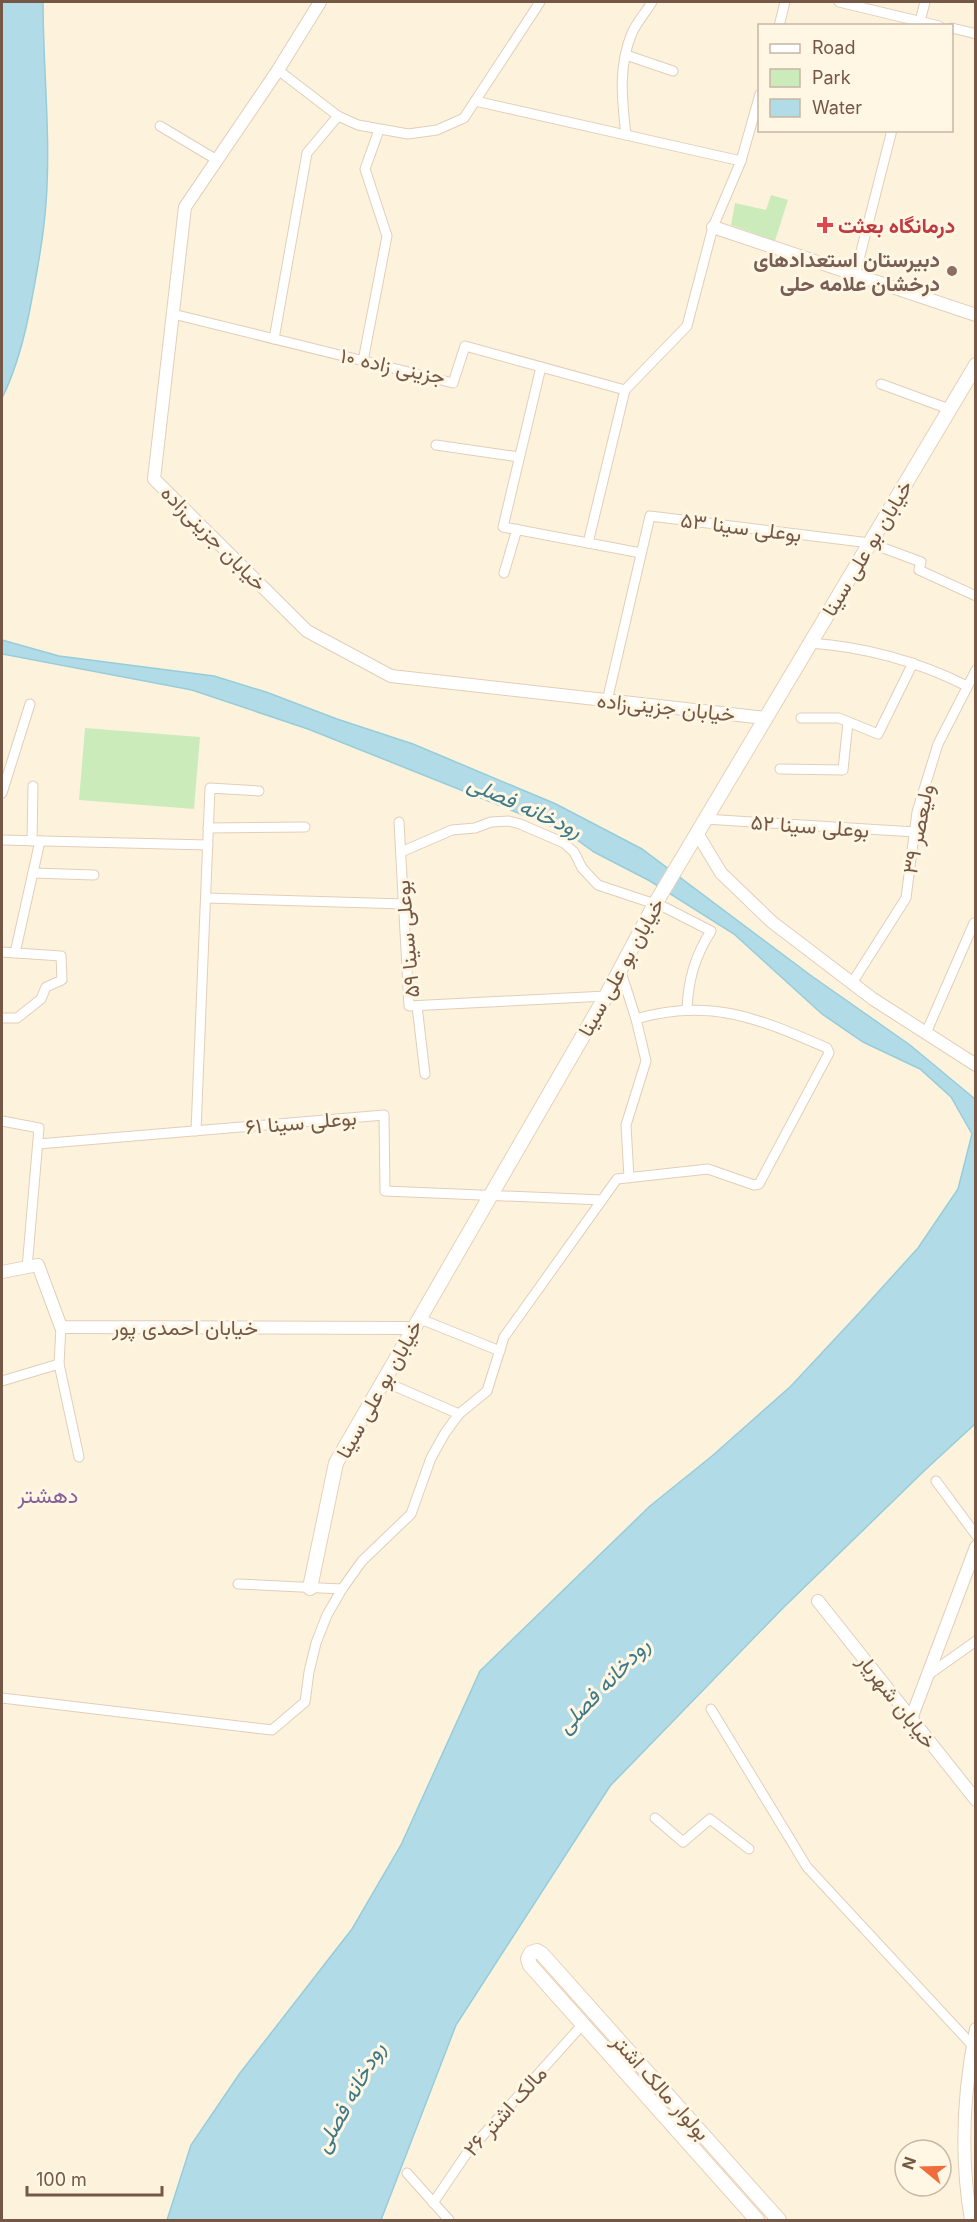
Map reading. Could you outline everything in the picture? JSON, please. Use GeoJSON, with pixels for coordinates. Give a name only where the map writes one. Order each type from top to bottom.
{"type":"FeatureCollection","features":[{"type":"Feature","properties":{"kind":"main road","name":"خیابان بو علی سینا"},"geometry":{"type":"LineString","coordinates":[[310,1588],[336,1462],[606,996],[655,904],[975,365]]}},
{"type":"Feature","properties":{"kind":"main road","name":"بولوار مالک اشتر"},"geometry":{"type":"LineString","coordinates":[[757,2220],[530,1965],[528,1959],[531,1953],[537,1951],[542,1954],[779,2220]]}},
{"type":"Feature","properties":{"kind":"main road"},"geometry":{"type":"LineString","coordinates":[[739,2200],[751,2189]]}},
{"type":"Feature","properties":{"kind":"street","name":"خیابان جزینی‌زاده"},"geometry":{"type":"LineString","coordinates":[[321,2],[185,207],[154,479],[307,632],[391,676],[765,718]]}},
{"type":"Feature","properties":{"kind":"street"},"geometry":{"type":"LineString","coordinates":[[278,70],[338,116],[358,125],[408,134],[437,130],[464,118],[540,2]]}},
{"type":"Feature","properties":{"kind":"street"},"geometry":{"type":"LineString","coordinates":[[626,135],[621,85],[626,55],[632,32],[652,2]]}},
{"type":"Feature","properties":{"kind":"street"},"geometry":{"type":"LineString","coordinates":[[780,24],[785,2]]}},
{"type":"Feature","properties":{"kind":"street"},"geometry":{"type":"LineString","coordinates":[[839,2],[920,23],[926,2]]}},
{"type":"Feature","properties":{"kind":"street"},"geometry":{"type":"LineString","coordinates":[[953,28],[975,34]]}},
{"type":"Feature","properties":{"kind":"street"},"geometry":{"type":"LineString","coordinates":[[626,55],[673,71]]}},
{"type":"Feature","properties":{"kind":"street"},"geometry":{"type":"LineString","coordinates":[[588,543],[624,390],[687,326],[713,227],[741,160],[758,98]]}},
{"type":"Feature","properties":{"kind":"street"},"geometry":{"type":"LineString","coordinates":[[475,101],[741,160]]}},
{"type":"Feature","properties":{"kind":"street"},"geometry":{"type":"LineString","coordinates":[[274,339],[307,153],[338,116]]}},
{"type":"Feature","properties":{"kind":"street"},"geometry":{"type":"LineString","coordinates":[[160,126],[217,160]]}},
{"type":"Feature","properties":{"kind":"street"},"geometry":{"type":"LineString","coordinates":[[363,360],[387,236],[365,169],[379,130]]}},
{"type":"Feature","properties":{"kind":"street"},"geometry":{"type":"LineString","coordinates":[[855,274],[891,132]]}},
{"type":"Feature","properties":{"kind":"street"},"geometry":{"type":"LineString","coordinates":[[713,227],[975,315]]}},
{"type":"Feature","properties":{"kind":"street","name":"جزینی زاده ۱۰"},"geometry":{"type":"LineString","coordinates":[[173,314],[453,383],[465,346],[624,390]]}},
{"type":"Feature","properties":{"kind":"street"},"geometry":{"type":"LineString","coordinates":[[541,367],[503,527],[641,553],[607,701]]}},
{"type":"Feature","properties":{"kind":"street"},"geometry":{"type":"LineString","coordinates":[[881,384],[949,409]]}},
{"type":"Feature","properties":{"kind":"street"},"geometry":{"type":"LineString","coordinates":[[436,445],[519,457]]}},
{"type":"Feature","properties":{"kind":"street","name":"بوعلی سینا ۵۳"},"geometry":{"type":"LineString","coordinates":[[641,553],[650,516],[870,543]]}},
{"type":"Feature","properties":{"kind":"street"},"geometry":{"type":"LineString","coordinates":[[504,573],[517,530]]}},
{"type":"Feature","properties":{"kind":"street"},"geometry":{"type":"LineString","coordinates":[[870,543],[921,562],[919,570],[975,596]]}},
{"type":"Feature","properties":{"kind":"street"},"geometry":{"type":"LineString","coordinates":[[810,643],[870,650],[913,663],[967,686]]}},
{"type":"Feature","properties":{"kind":"street"},"geometry":{"type":"LineString","coordinates":[[801,718],[839,718],[878,734],[913,663]]}},
{"type":"Feature","properties":{"kind":"street","name":"ولیعصر ۳۹"},"geometry":{"type":"LineString","coordinates":[[852,983],[906,898],[917,812],[938,744],[975,670]]}},
{"type":"Feature","properties":{"kind":"street"},"geometry":{"type":"LineString","coordinates":[[2,793],[30,704]]}},
{"type":"Feature","properties":{"kind":"street"},"geometry":{"type":"LineString","coordinates":[[780,769],[843,770],[848,722]]}},
{"type":"Feature","properties":{"kind":"street"},"geometry":{"type":"LineString","coordinates":[[15,953],[33,873],[36,841],[33,786]]}},
{"type":"Feature","properties":{"kind":"street"},"geometry":{"type":"LineString","coordinates":[[196,1131],[210,788],[259,790]]}},
{"type":"Feature","properties":{"kind":"street","name":"بوعلی سینا ۵۲"},"geometry":{"type":"LineString","coordinates":[[705,819],[915,832]]}},
{"type":"Feature","properties":{"kind":"street"},"geometry":{"type":"LineString","coordinates":[[401,852],[452,830],[475,828],[491,822],[509,821],[564,843],[574,852],[582,868],[598,885],[664,907],[711,931],[692,968],[687,1010]]}},
{"type":"Feature","properties":{"kind":"street","name":"بوعلی سینا ۵۹"},"geometry":{"type":"LineString","coordinates":[[399,822],[409,1006],[606,996]]}},
{"type":"Feature","properties":{"kind":"street"},"geometry":{"type":"LineString","coordinates":[[208,828],[305,827]]}},
{"type":"Feature","properties":{"kind":"street"},"geometry":{"type":"LineString","coordinates":[[697,833],[721,873],[772,922],[873,999],[975,1065]]}},
{"type":"Feature","properties":{"kind":"street"},"geometry":{"type":"LineString","coordinates":[[2,840],[208,845]]}},
{"type":"Feature","properties":{"kind":"street"},"geometry":{"type":"LineString","coordinates":[[33,873],[94,875]]}},
{"type":"Feature","properties":{"kind":"street"},"geometry":{"type":"LineString","coordinates":[[206,898],[404,904]]}},
{"type":"Feature","properties":{"kind":"street"},"geometry":{"type":"LineString","coordinates":[[926,1033],[974,923]]}},
{"type":"Feature","properties":{"kind":"street"},"geometry":{"type":"LineString","coordinates":[[2,952],[61,956],[62,980],[46,987],[41,999],[17,1018],[2,1018]]}},
{"type":"Feature","properties":{"kind":"street"},"geometry":{"type":"LineString","coordinates":[[620,969],[646,1061],[626,1125],[629,1178]]}},
{"type":"Feature","properties":{"kind":"street"},"geometry":{"type":"LineString","coordinates":[[417,1006],[425,1074]]}},
{"type":"Feature","properties":{"kind":"street"},"geometry":{"type":"LineString","coordinates":[[2,1698],[272,1730],[304,1702],[316,1643],[327,1615],[342,1589],[362,1561],[411,1514],[430,1458],[459,1414],[487,1391],[504,1337],[617,1179],[708,1169],[754,1185],[759,1184],[829,1053],[826,1048],[761,1020],[717,1011],[687,1010],[636,1019]]}},
{"type":"Feature","properties":{"kind":"street","name":"بوعلی سینا ۶۱"},"geometry":{"type":"LineString","coordinates":[[38,1144],[384,1115],[385,1191],[490,1197]]}},
{"type":"Feature","properties":{"kind":"street"},"geometry":{"type":"LineString","coordinates":[[2,1121],[39,1128],[27,1268]]}},
{"type":"Feature","properties":{"kind":"street"},"geometry":{"type":"LineString","coordinates":[[490,1197],[602,1200]]}},
{"type":"Feature","properties":{"kind":"street"},"geometry":{"type":"LineString","coordinates":[[2,1272],[38,1265],[61,1327],[58,1364],[79,1457]]}},
{"type":"Feature","properties":{"kind":"street"},"geometry":{"type":"LineString","coordinates":[[415,1323],[500,1351]]}},
{"type":"Feature","properties":{"kind":"street","name":"خیابان احمدی پور"},"geometry":{"type":"LineString","coordinates":[[61,1327],[415,1323]]}},
{"type":"Feature","properties":{"kind":"street"},"geometry":{"type":"LineString","coordinates":[[2,1381],[58,1364]]}},
{"type":"Feature","properties":{"kind":"street"},"geometry":{"type":"LineString","coordinates":[[383,1381],[459,1414]]}},
{"type":"Feature","properties":{"kind":"street"},"geometry":{"type":"LineString","coordinates":[[936,1481],[975,1535]]}},
{"type":"Feature","properties":{"kind":"street"},"geometry":{"type":"LineString","coordinates":[[911,1719],[975,1547]]}},
{"type":"Feature","properties":{"kind":"street"},"geometry":{"type":"LineString","coordinates":[[238,1584],[342,1589]]}},
{"type":"Feature","properties":{"kind":"street","name":"خیابان شهریار"},"geometry":{"type":"LineString","coordinates":[[818,1601],[975,1800]]}},
{"type":"Feature","properties":{"kind":"street"},"geometry":{"type":"LineString","coordinates":[[928,1675],[975,1641]]}},
{"type":"Feature","properties":{"kind":"street"},"geometry":{"type":"LineString","coordinates":[[711,1709],[807,1867],[972,2045]]}},
{"type":"Feature","properties":{"kind":"street"},"geometry":{"type":"LineString","coordinates":[[655,1818],[683,1842],[710,1819],[749,1848]]}},
{"type":"Feature","properties":{"kind":"street","name":"مالک اشتر ۲۶"},"geometry":{"type":"LineString","coordinates":[[434,2203],[467,2152],[583,2024]]}},
{"type":"Feature","properties":{"kind":"street"},"geometry":{"type":"LineString","coordinates":[[971,2220],[966,2189],[963,2132],[972,2072],[972,2045],[975,2029]]}},
{"type":"Feature","properties":{"kind":"street"},"geometry":{"type":"LineString","coordinates":[[407,2173],[449,2220]]}},
{"type":"Feature","properties":{"kind":"green space"},"geometry":{"type":"Polygon","coordinates":[[[771,195],[788,200],[775,241],[731,225],[735,203],[766,210],[771,195]]]}},
{"type":"Feature","properties":{"kind":"green space"},"geometry":{"type":"Polygon","coordinates":[[[85,728],[200,737],[194,809],[79,800],[85,728]]]}},
{"type":"Feature","properties":{"kind":"water"},"geometry":{"type":"Polygon","coordinates":[[[2,2],[43,2],[48,153],[45,215],[27,324],[2,398],[2,2]]]}},
{"type":"Feature","properties":{"kind":"water","name":"رودخانه فصلی"},"geometry":{"type":"Polygon","coordinates":[[[2,640],[59,656],[214,676],[413,744],[556,804],[642,849],[813,977],[910,1045],[975,1099],[975,1424],[782,1609],[610,1786],[456,2025],[381,2220],[167,2220],[191,2145],[240,2073],[352,1929],[401,1845],[480,1671],[650,1506],[712,1456],[791,1386],[860,1312],[918,1248],[958,1189],[972,1134],[951,1097],[920,1069],[863,1042],[822,1014],[734,934],[650,881],[594,852],[566,832],[308,729],[192,690],[2,654],[2,640]]]}},
{"type":"Feature","properties":{"kind":"place","name":"درمانگاه بعثت"},"geometry":{"type":"Point","coordinates":[825,225]}},
{"type":"Feature","properties":{"kind":"place","name":"دبیرستان استعدادهای درخشان علامه حلی"},"geometry":{"type":"Point","coordinates":[952,271]}},
{"type":"Feature","properties":{"kind":"district","name":"دهشتر"},"geometry":{"type":"Point","coordinates":[48,1495]}}]}
